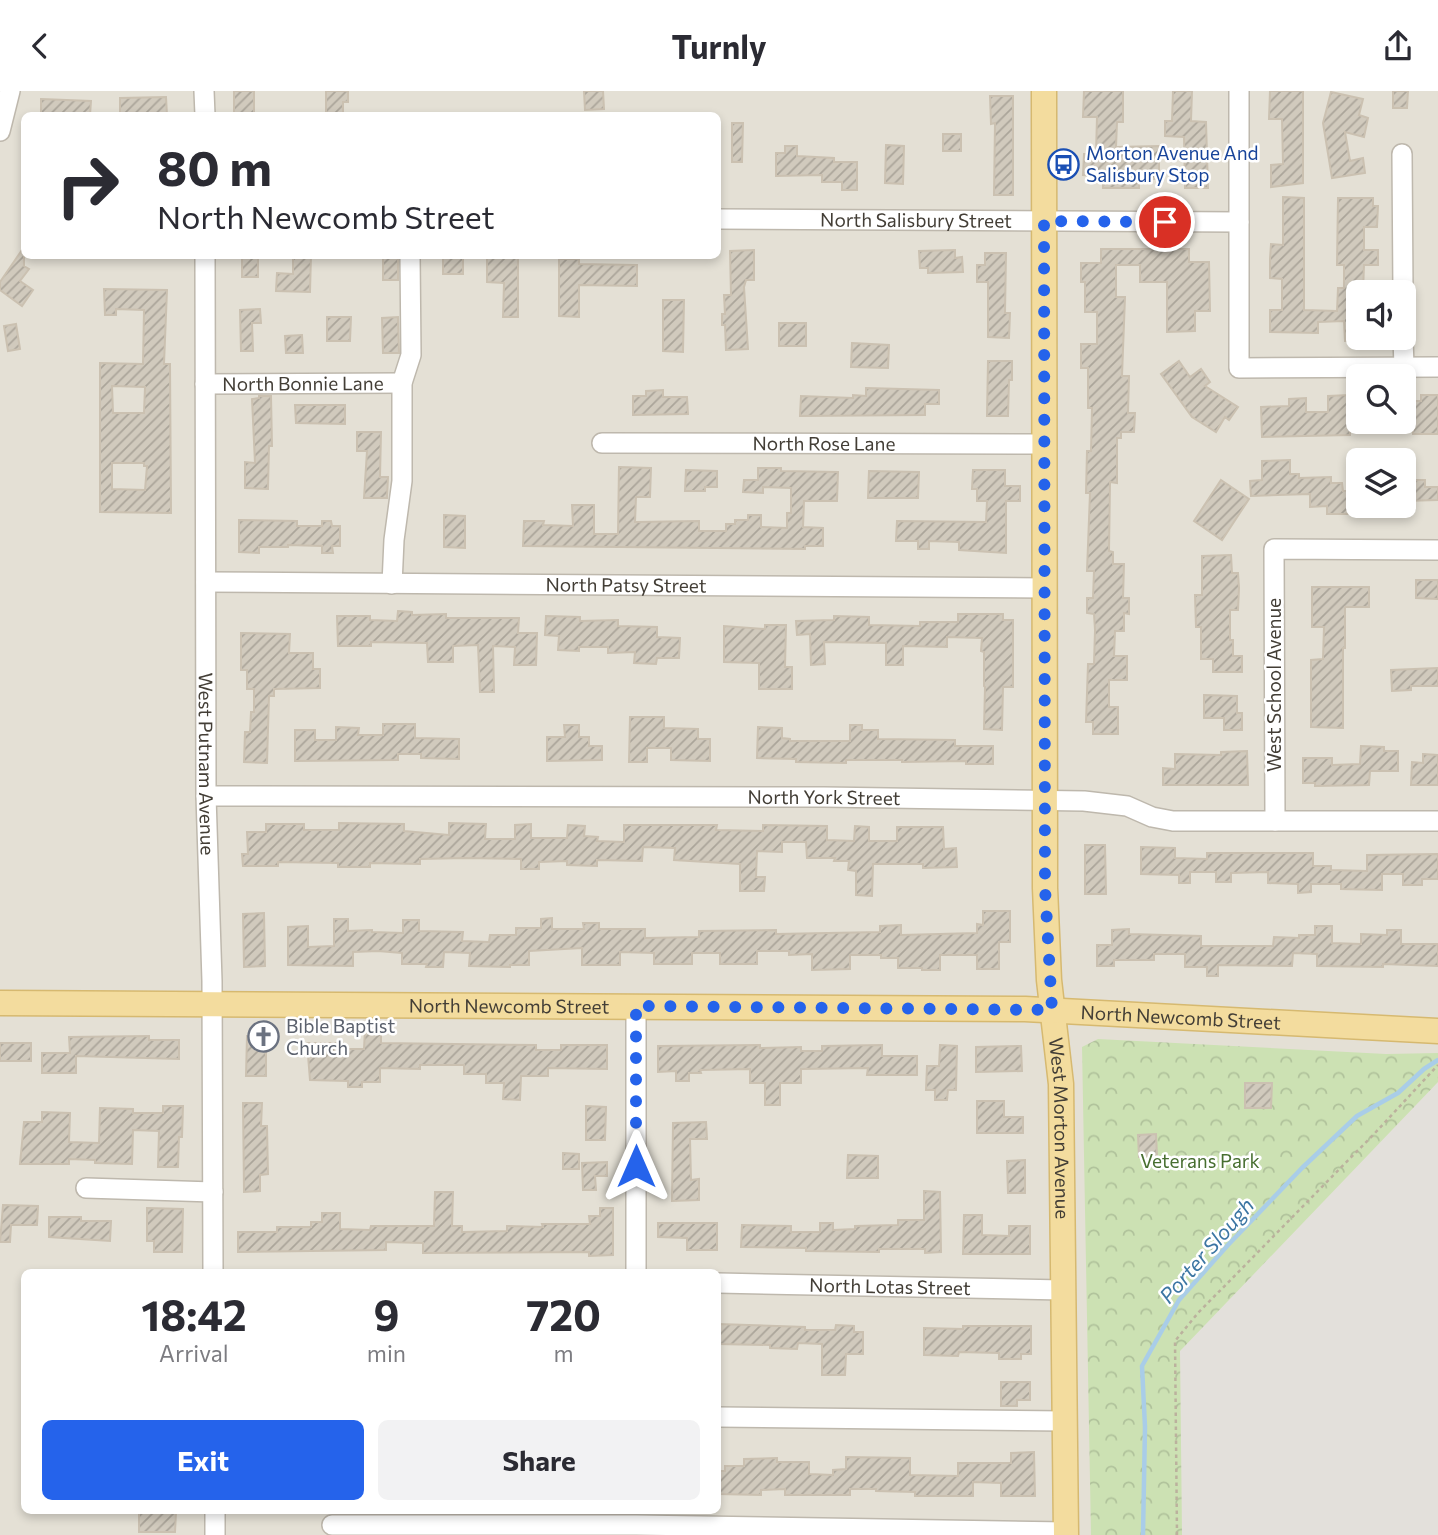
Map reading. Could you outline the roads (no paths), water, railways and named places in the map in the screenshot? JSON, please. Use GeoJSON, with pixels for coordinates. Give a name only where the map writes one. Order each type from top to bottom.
{"type":"FeatureCollection","features":[{"type":"Feature","properties":{"kind":"main road","name":"West Morton Avenue"},"geometry":{"type":"LineString","coordinates":[[1044,91],[1047,939],[1061,1084],[1066,1534]]}},
{"type":"Feature","properties":{"kind":"main road","name":"North Newcomb Street"},"geometry":{"type":"LineString","coordinates":[[0,1003],[1052,1010],[1438,1031]]}},
{"type":"Feature","properties":{"kind":"street"},"geometry":{"type":"LineString","coordinates":[[0,131],[10,91]]}},
{"type":"Feature","properties":{"kind":"street"},"geometry":{"type":"LineString","coordinates":[[204,91],[205,112]]}},
{"type":"Feature","properties":{"kind":"street"},"geometry":{"type":"LineString","coordinates":[[1239,91],[1239,368],[1346,367]]}},
{"type":"Feature","properties":{"kind":"street"},"geometry":{"type":"LineString","coordinates":[[1402,154],[1403,280]]}},
{"type":"Feature","properties":{"kind":"street","name":"North Salisbury Street"},"geometry":{"type":"LineString","coordinates":[[721,219],[1240,222]]}},
{"type":"Feature","properties":{"kind":"street","name":"West Putnam Avenue"},"geometry":{"type":"LineString","coordinates":[[205,259],[206,796],[212,1005],[213,1269]]}},
{"type":"Feature","properties":{"kind":"street"},"geometry":{"type":"LineString","coordinates":[[392,584],[394,540],[402,481],[402,383],[411,355],[410,259]]}},
{"type":"Feature","properties":{"kind":"street"},"geometry":{"type":"LineString","coordinates":[[1416,367],[1438,367]]}},
{"type":"Feature","properties":{"kind":"street","name":"North Bonnie Lane"},"geometry":{"type":"LineString","coordinates":[[205,384],[402,383]]}},
{"type":"Feature","properties":{"kind":"street","name":"North Rose Lane"},"geometry":{"type":"LineString","coordinates":[[602,443],[1045,445]]}},
{"type":"Feature","properties":{"kind":"street","name":"West School Avenue"},"geometry":{"type":"LineString","coordinates":[[1275,821],[1274,549],[1438,550]]}},
{"type":"Feature","properties":{"kind":"street","name":"North Patsy Street"},"geometry":{"type":"LineString","coordinates":[[205,582],[1045,588]]}},
{"type":"Feature","properties":{"kind":"street","name":"North York Street"},"geometry":{"type":"LineString","coordinates":[[206,796],[1045,800],[1111,803],[1173,821],[1438,821]]}},
{"type":"Feature","properties":{"kind":"street"},"geometry":{"type":"LineString","coordinates":[[636,1006],[636,1269]]}},
{"type":"Feature","properties":{"kind":"street"},"geometry":{"type":"LineString","coordinates":[[86,1188],[213,1192]]}},
{"type":"Feature","properties":{"kind":"street","name":"North Lotas Street"},"geometry":{"type":"LineString","coordinates":[[721,1283],[1062,1290]]}},
{"type":"Feature","properties":{"kind":"street"},"geometry":{"type":"LineString","coordinates":[[721,1417],[1064,1420]]}},
{"type":"Feature","properties":{"kind":"street"},"geometry":{"type":"LineString","coordinates":[[215,1514],[215,1535]]}},
{"type":"Feature","properties":{"kind":"street"},"geometry":{"type":"LineString","coordinates":[[332,1525],[636,1523],[1066,1534]]}},
{"type":"Feature","properties":{"kind":"waterway","name":"Porter Slough"},"geometry":{"type":"LineString","coordinates":[[1143,1535],[1145,1427],[1142,1366],[1179,1300],[1302,1168],[1357,1116],[1398,1093],[1438,1060]]}},
{"type":"Feature","properties":{"kind":"place","name":"Morton Avenue And Salisbury Stop"},"geometry":{"type":"Point","coordinates":[1063,164]}},
{"type":"Feature","properties":{"kind":"place","name":"Bible Baptist Church"},"geometry":{"type":"Point","coordinates":[263,1037]}},
{"type":"Feature","properties":{"kind":"park label","name":"Veterans Park"},"geometry":{"type":"Point","coordinates":[1200,1161]}}]}
